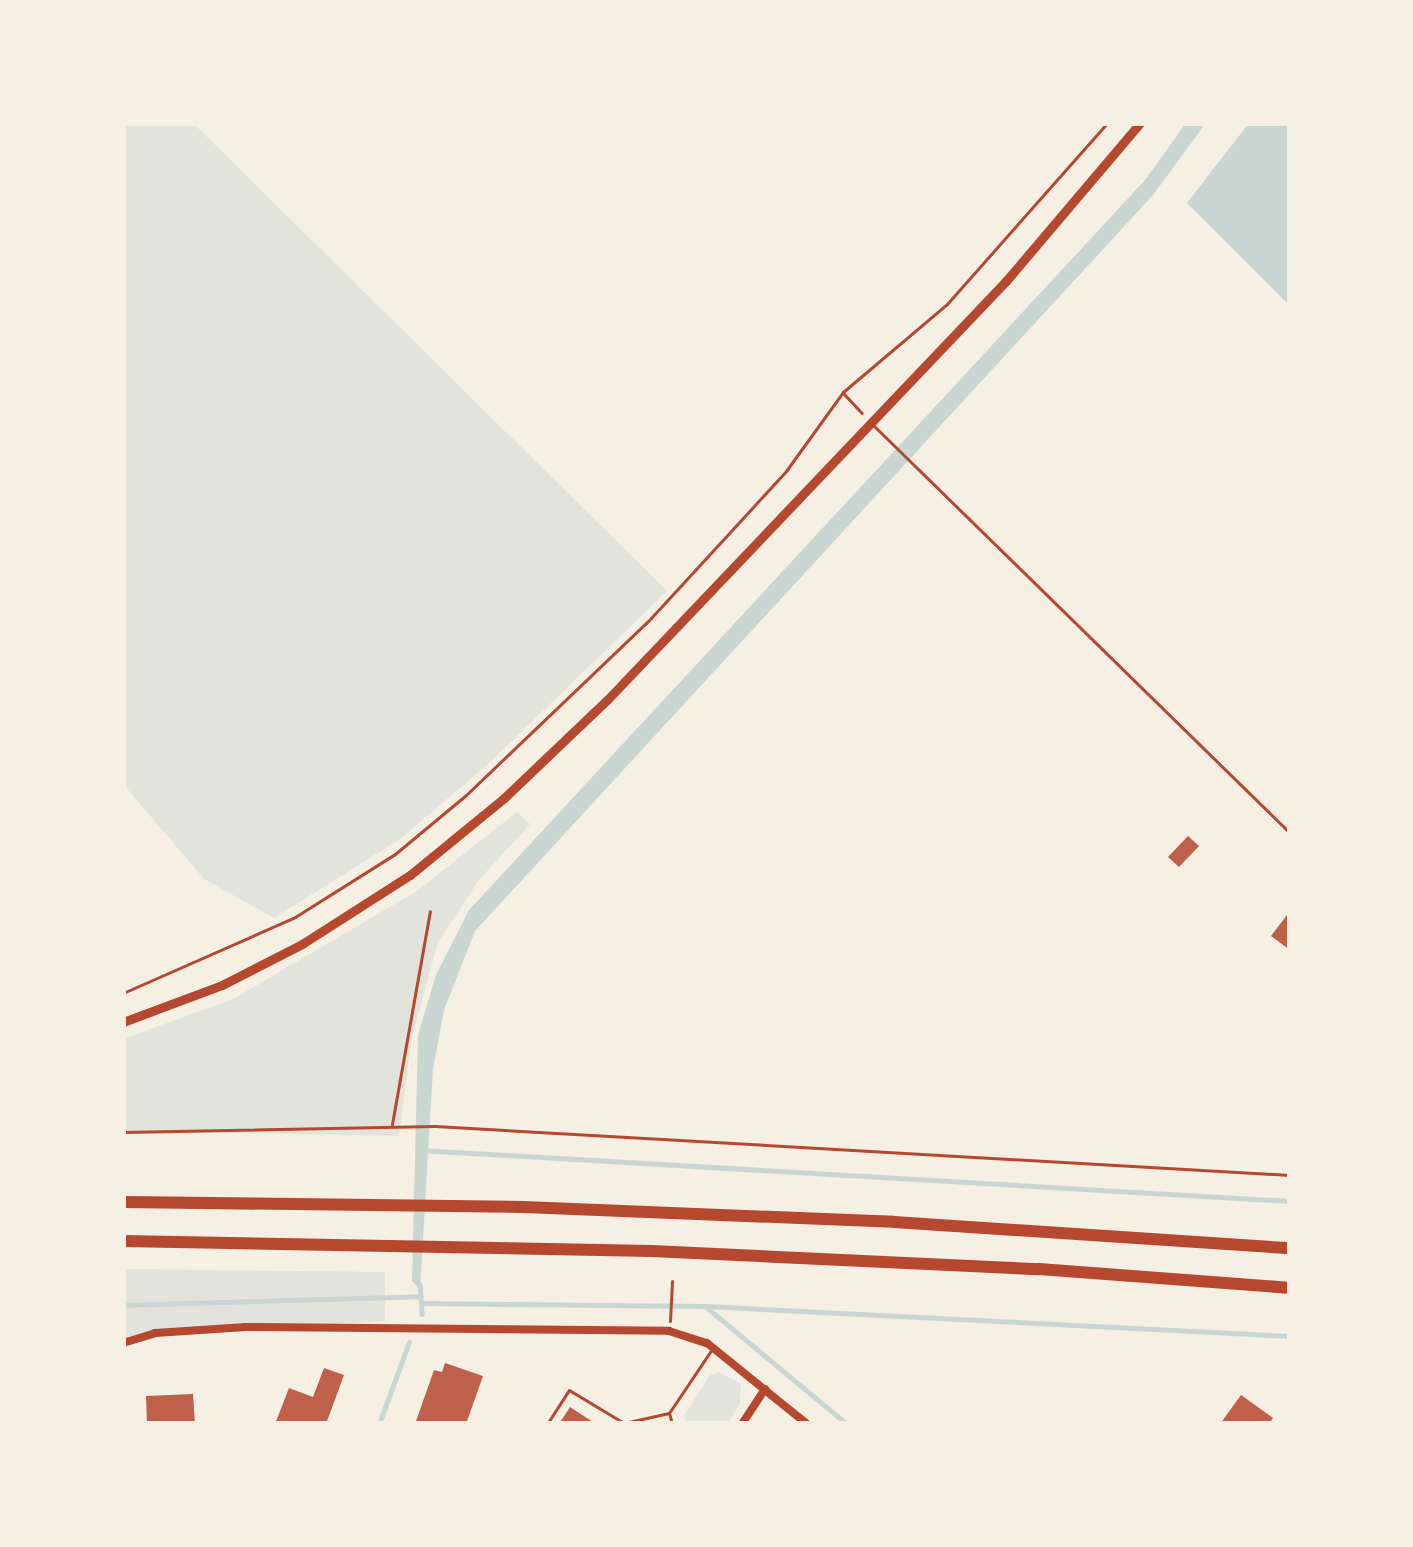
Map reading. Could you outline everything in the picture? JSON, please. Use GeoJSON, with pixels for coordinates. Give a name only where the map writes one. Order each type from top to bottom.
{"type":"FeatureCollection","features":[{"type":"Feature","properties":{"kind":"highway"},"geometry":{"type":"LineString","coordinates":[[123,1202],[894,1222],[1290,1248]]}},
{"type":"Feature","properties":{"kind":"highway"},"geometry":{"type":"LineString","coordinates":[[123,1241],[429,1246],[1015,1268],[1290,1288]]}},
{"type":"Feature","properties":{"kind":"main road"},"geometry":{"type":"LineString","coordinates":[[123,1022],[223,985],[302,944],[394,886],[457,838],[607,700],[1043,239],[1140,123]]}},
{"type":"Feature","properties":{"kind":"street"},"geometry":{"type":"LineString","coordinates":[[123,1343],[155,1333],[246,1327],[669,1331],[713,1347],[807,1424]]}},
{"type":"Feature","properties":{"kind":"street"},"geometry":{"type":"LineString","coordinates":[[742,1424],[765,1389]]}},
{"type":"Feature","properties":{"kind":"lane"},"geometry":{"type":"LineString","coordinates":[[871,423],[1290,833]]}},
{"type":"Feature","properties":{"kind":"lane"},"geometry":{"type":"LineString","coordinates":[[547,1424],[568,1390],[624,1423],[669,1414],[713,1347]]}},
{"type":"Feature","properties":{"kind":"lane"},"geometry":{"type":"LineString","coordinates":[[669,1414],[672,1424]]}},
{"type":"Feature","properties":{"kind":"path"},"geometry":{"type":"LineString","coordinates":[[123,993],[295,917],[395,854],[466,795],[651,619],[786,471],[843,392],[947,304],[1107,123]]}},
{"type":"Feature","properties":{"kind":"path"},"geometry":{"type":"LineString","coordinates":[[843,392],[871,423]]}},
{"type":"Feature","properties":{"kind":"path"},"geometry":{"type":"LineString","coordinates":[[392,1126],[430,911]]}},
{"type":"Feature","properties":{"kind":"path"},"geometry":{"type":"LineString","coordinates":[[123,1132],[435,1126],[1290,1175]]}},
{"type":"Feature","properties":{"kind":"path"},"geometry":{"type":"LineString","coordinates":[[669,1331],[672,1281]]}},
{"type":"Feature","properties":{"kind":"shaded area"},"geometry":{"type":"Polygon","coordinates":[[[123,123],[193,123],[667,591],[487,765],[400,839],[274,918],[204,879],[123,784],[123,123]]]}},
{"type":"Feature","properties":{"kind":"shaded area"},"geometry":{"type":"Polygon","coordinates":[[[1186,123],[1206,123],[1153,195],[475,931],[444,1010],[433,1069],[420,1290],[412,1281],[418,1035],[436,975],[469,910],[1145,180],[1186,123]]]}},
{"type":"Feature","properties":{"kind":"shaded area"},"geometry":{"type":"Polygon","coordinates":[[[1249,123],[1290,123],[1290,306],[1187,203],[1249,123]]]}},
{"type":"Feature","properties":{"kind":"shaded area"},"geometry":{"type":"Polygon","coordinates":[[[517,812],[530,824],[479,880],[438,942],[412,1037],[399,1136],[123,1131],[123,1039],[233,999],[417,891],[517,812]]]}},
{"type":"Feature","properties":{"kind":"shaded area"},"geometry":{"type":"Polygon","coordinates":[[[123,1269],[385,1272],[385,1321],[123,1337],[123,1269]]]}},
{"type":"Feature","properties":{"kind":"shaded area"},"geometry":{"type":"Polygon","coordinates":[[[719,1372],[741,1384],[740,1404],[727,1424],[686,1424],[684,1416],[710,1375],[719,1372]]]}},
{"type":"Feature","properties":{"kind":"building"},"geometry":{"type":"Polygon","coordinates":[[[1188,836],[1199,846],[1179,867],[1168,857],[1188,836]]]}},
{"type":"Feature","properties":{"kind":"building"},"geometry":{"type":"Polygon","coordinates":[[[1290,911],[1290,950],[1271,936],[1290,911]]]}},
{"type":"Feature","properties":{"kind":"building"},"geometry":{"type":"Polygon","coordinates":[[[445,1363],[483,1376],[466,1424],[415,1424],[434,1370],[442,1372],[445,1363]]]}},
{"type":"Feature","properties":{"kind":"building"},"geometry":{"type":"Polygon","coordinates":[[[324,1368],[344,1375],[326,1424],[275,1424],[289,1388],[313,1397],[324,1368]]]}},
{"type":"Feature","properties":{"kind":"building"},"geometry":{"type":"Polygon","coordinates":[[[193,1394],[195,1424],[147,1424],[146,1396],[193,1394]]]}},
{"type":"Feature","properties":{"kind":"building"},"geometry":{"type":"Polygon","coordinates":[[[1241,1395],[1273,1418],[1269,1424],[1220,1424],[1241,1395]]]}},
{"type":"Feature","properties":{"kind":"building"},"geometry":{"type":"Polygon","coordinates":[[[570,1407],[596,1424],[559,1424],[570,1407]]]}},
{"type":"Feature","properties":{"kind":"waterway"},"geometry":{"type":"LineString","coordinates":[[421,1150],[1290,1201]]}},
{"type":"Feature","properties":{"kind":"waterway"},"geometry":{"type":"LineString","coordinates":[[420,1284],[422,1314]]}},
{"type":"Feature","properties":{"kind":"waterway"},"geometry":{"type":"LineString","coordinates":[[123,1305],[421,1296]]}},
{"type":"Feature","properties":{"kind":"waterway"},"geometry":{"type":"LineString","coordinates":[[421,1303],[705,1306],[847,1424]]}},
{"type":"Feature","properties":{"kind":"waterway"},"geometry":{"type":"LineString","coordinates":[[705,1306],[1290,1336]]}},
{"type":"Feature","properties":{"kind":"waterway"},"geometry":{"type":"LineString","coordinates":[[379,1424],[409,1342]]}}]}
